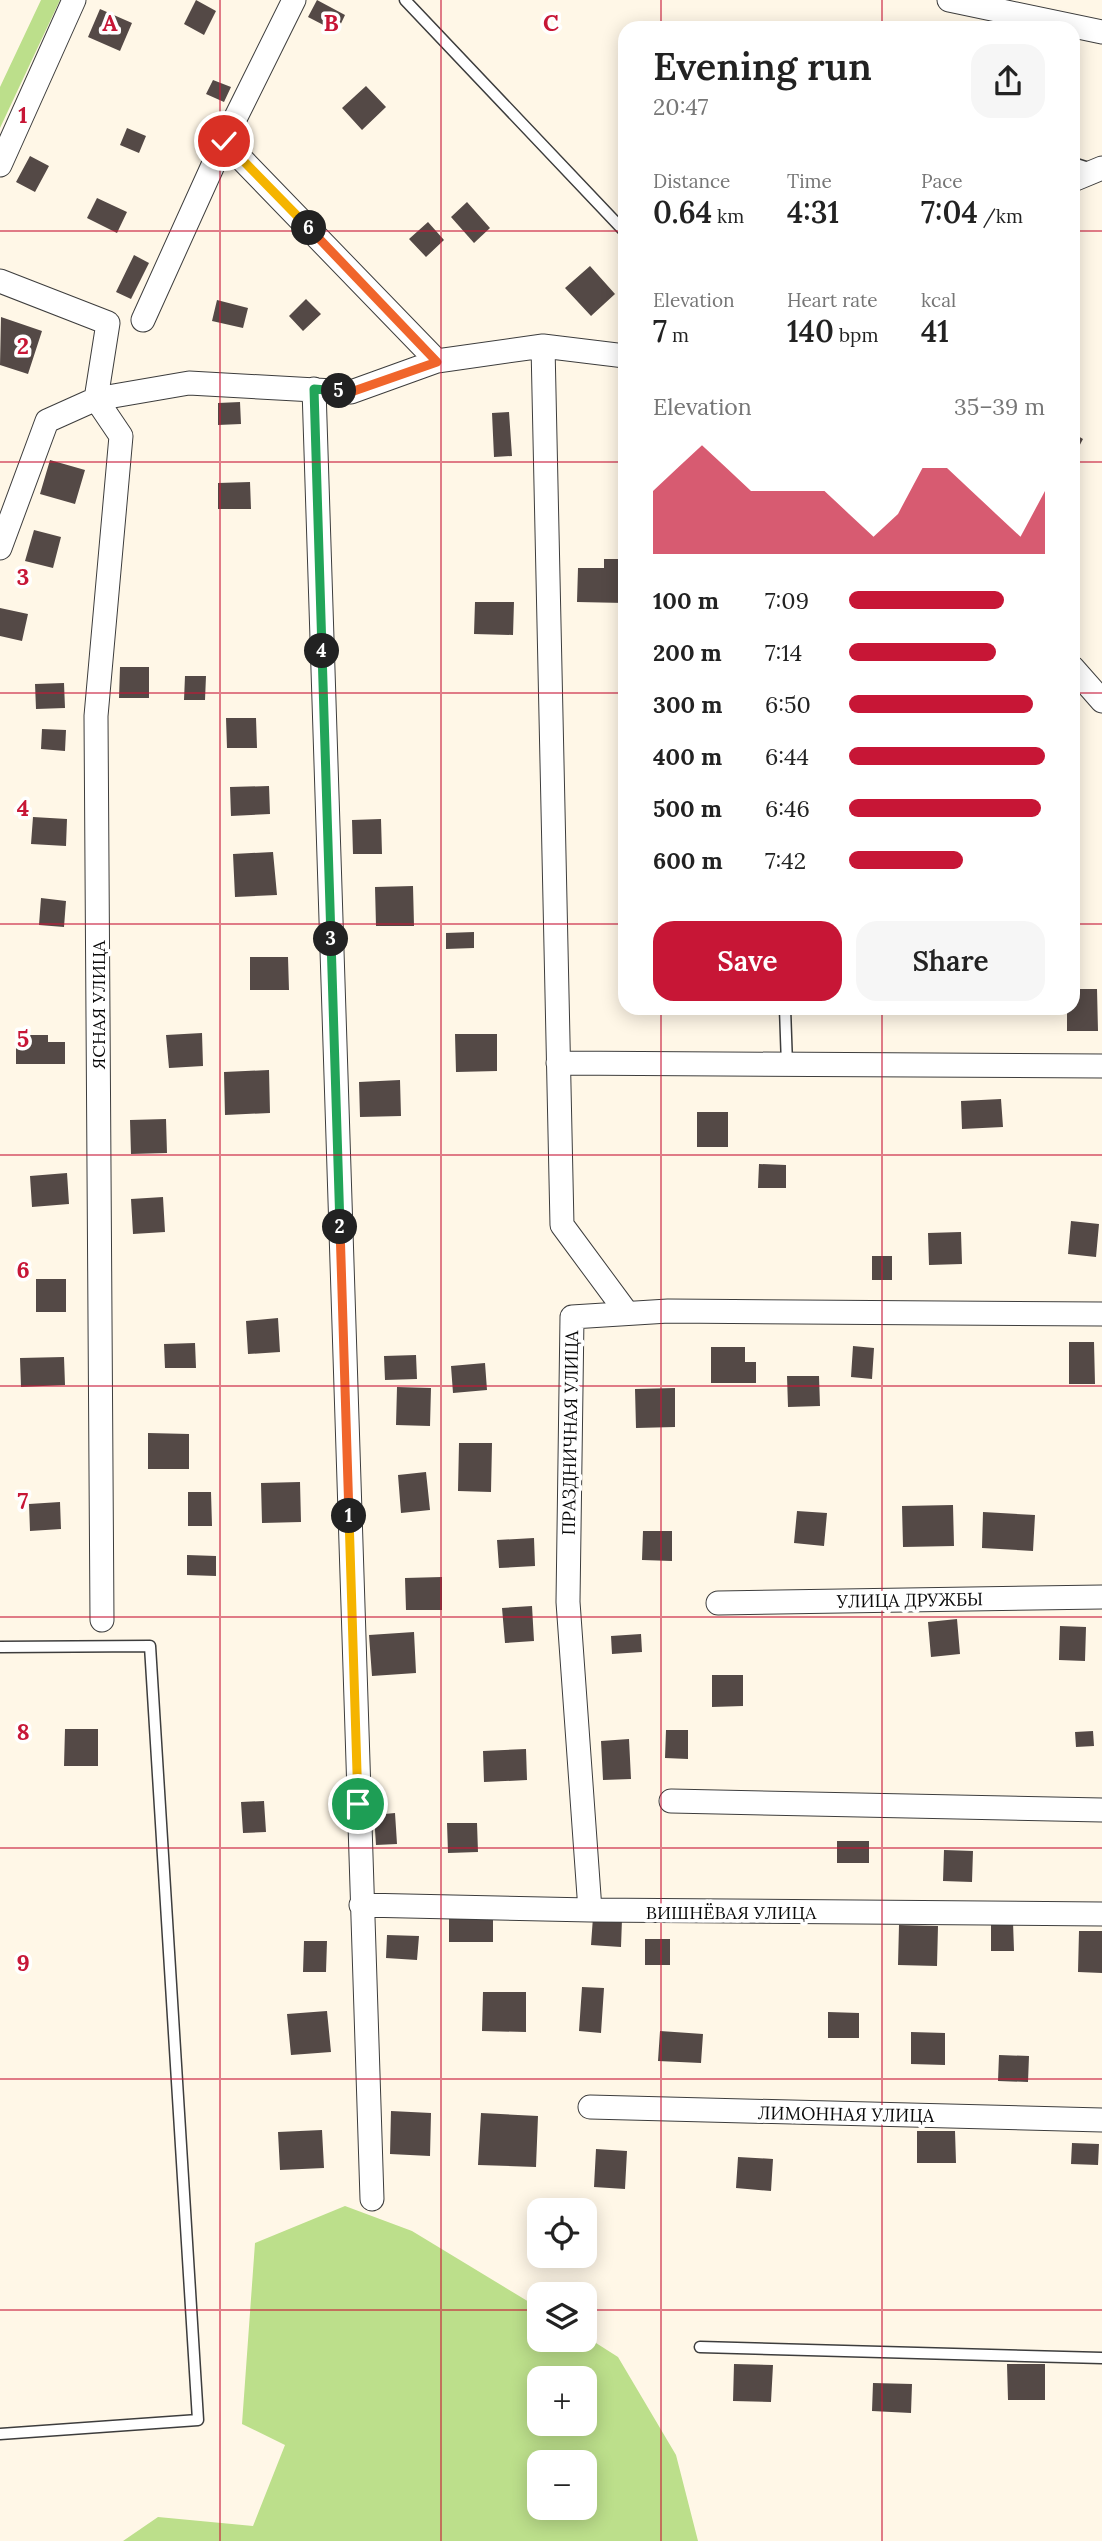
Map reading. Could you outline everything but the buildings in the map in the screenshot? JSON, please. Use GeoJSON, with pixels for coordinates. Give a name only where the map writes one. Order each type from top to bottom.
{"type":"FeatureCollection","features":[{"type":"Feature","properties":{"kind":"street"},"geometry":{"type":"LineString","coordinates":[[0,165],[74,0]]}},
{"type":"Feature","properties":{"kind":"street"},"geometry":{"type":"LineString","coordinates":[[143,320],[224,141],[294,0]]}},
{"type":"Feature","properties":{"kind":"street"},"geometry":{"type":"LineString","coordinates":[[948,0],[1049,21]]}},
{"type":"Feature","properties":{"kind":"street"},"geometry":{"type":"LineString","coordinates":[[1080,27],[1102,32]]}},
{"type":"Feature","properties":{"kind":"street"},"geometry":{"type":"LineString","coordinates":[[224,141],[437,362]]}},
{"type":"Feature","properties":{"kind":"street"},"geometry":{"type":"LineString","coordinates":[[0,281],[108,323],[96,399]]}},
{"type":"Feature","properties":{"kind":"street"},"geometry":{"type":"LineString","coordinates":[[543,346],[562,1225],[627,1313]]}},
{"type":"Feature","properties":{"kind":"street"},"geometry":{"type":"LineString","coordinates":[[0,548],[47,421],[96,399],[189,383],[351,392],[437,362],[543,346],[618,355]]}},
{"type":"Feature","properties":{"kind":"street"},"geometry":{"type":"LineString","coordinates":[[314,389],[372,2199]]}},
{"type":"Feature","properties":{"kind":"street","name":"ЯСНАЯ УЛИЦА"},"geometry":{"type":"LineString","coordinates":[[96,399],[121,436],[96,716],[102,1620]]}},
{"type":"Feature","properties":{"kind":"street"},"geometry":{"type":"LineString","coordinates":[[1080,676],[1102,701]]}},
{"type":"Feature","properties":{"kind":"street"},"geometry":{"type":"LineString","coordinates":[[558,1063],[1102,1066]]}},
{"type":"Feature","properties":{"kind":"street","name":"ПРАЗДНИЧНАЯ УЛИЦА"},"geometry":{"type":"LineString","coordinates":[[590,1910],[568,1602],[572,1317],[627,1313],[1102,1314]]}},
{"type":"Feature","properties":{"kind":"street","name":"УЛИЦА ДРУЖБЫ"},"geometry":{"type":"LineString","coordinates":[[718,1603],[1102,1597]]}},
{"type":"Feature","properties":{"kind":"street"},"geometry":{"type":"LineString","coordinates":[[671,1801],[1102,1810]]}},
{"type":"Feature","properties":{"kind":"street","name":"ВИШНЁВАЯ УЛИЦА"},"geometry":{"type":"LineString","coordinates":[[361,1905],[590,1910],[1102,1914]]}},
{"type":"Feature","properties":{"kind":"street","name":"ЛИМОННАЯ УЛИЦА"},"geometry":{"type":"LineString","coordinates":[[590,2108],[1102,2120]]}},
{"type":"Feature","properties":{"kind":"lane"},"geometry":{"type":"LineString","coordinates":[[405,0],[618,225]]}},
{"type":"Feature","properties":{"kind":"lane"},"geometry":{"type":"LineString","coordinates":[[785,1015],[787,1065]]}},
{"type":"Feature","properties":{"kind":"lane"},"geometry":{"type":"LineString","coordinates":[[0,1647],[150,1646],[198,2420],[0,2434]]}},
{"type":"Feature","properties":{"kind":"lane"},"geometry":{"type":"LineString","coordinates":[[700,2347],[1102,2358]]}},
{"type":"Feature","properties":{"kind":"green space"},"geometry":{"type":"Polygon","coordinates":[[[41,0],[60,0],[0,128],[0,87],[41,0]]]}},
{"type":"Feature","properties":{"kind":"green space"},"geometry":{"type":"Polygon","coordinates":[[[345,2206],[412,2231],[527,2301],[527,2352],[597,2352],[597,2344],[618,2357],[676,2455],[698,2541],[123,2541],[158,2517],[253,2526],[285,2445],[242,2424],[255,2243],[345,2206]]]}},
{"type":"Feature","properties":{"kind":"route"},"geometry":{"type":"LineString","coordinates":[[224,141],[437,362],[351,392],[314,389],[358,1804]]}}]}
